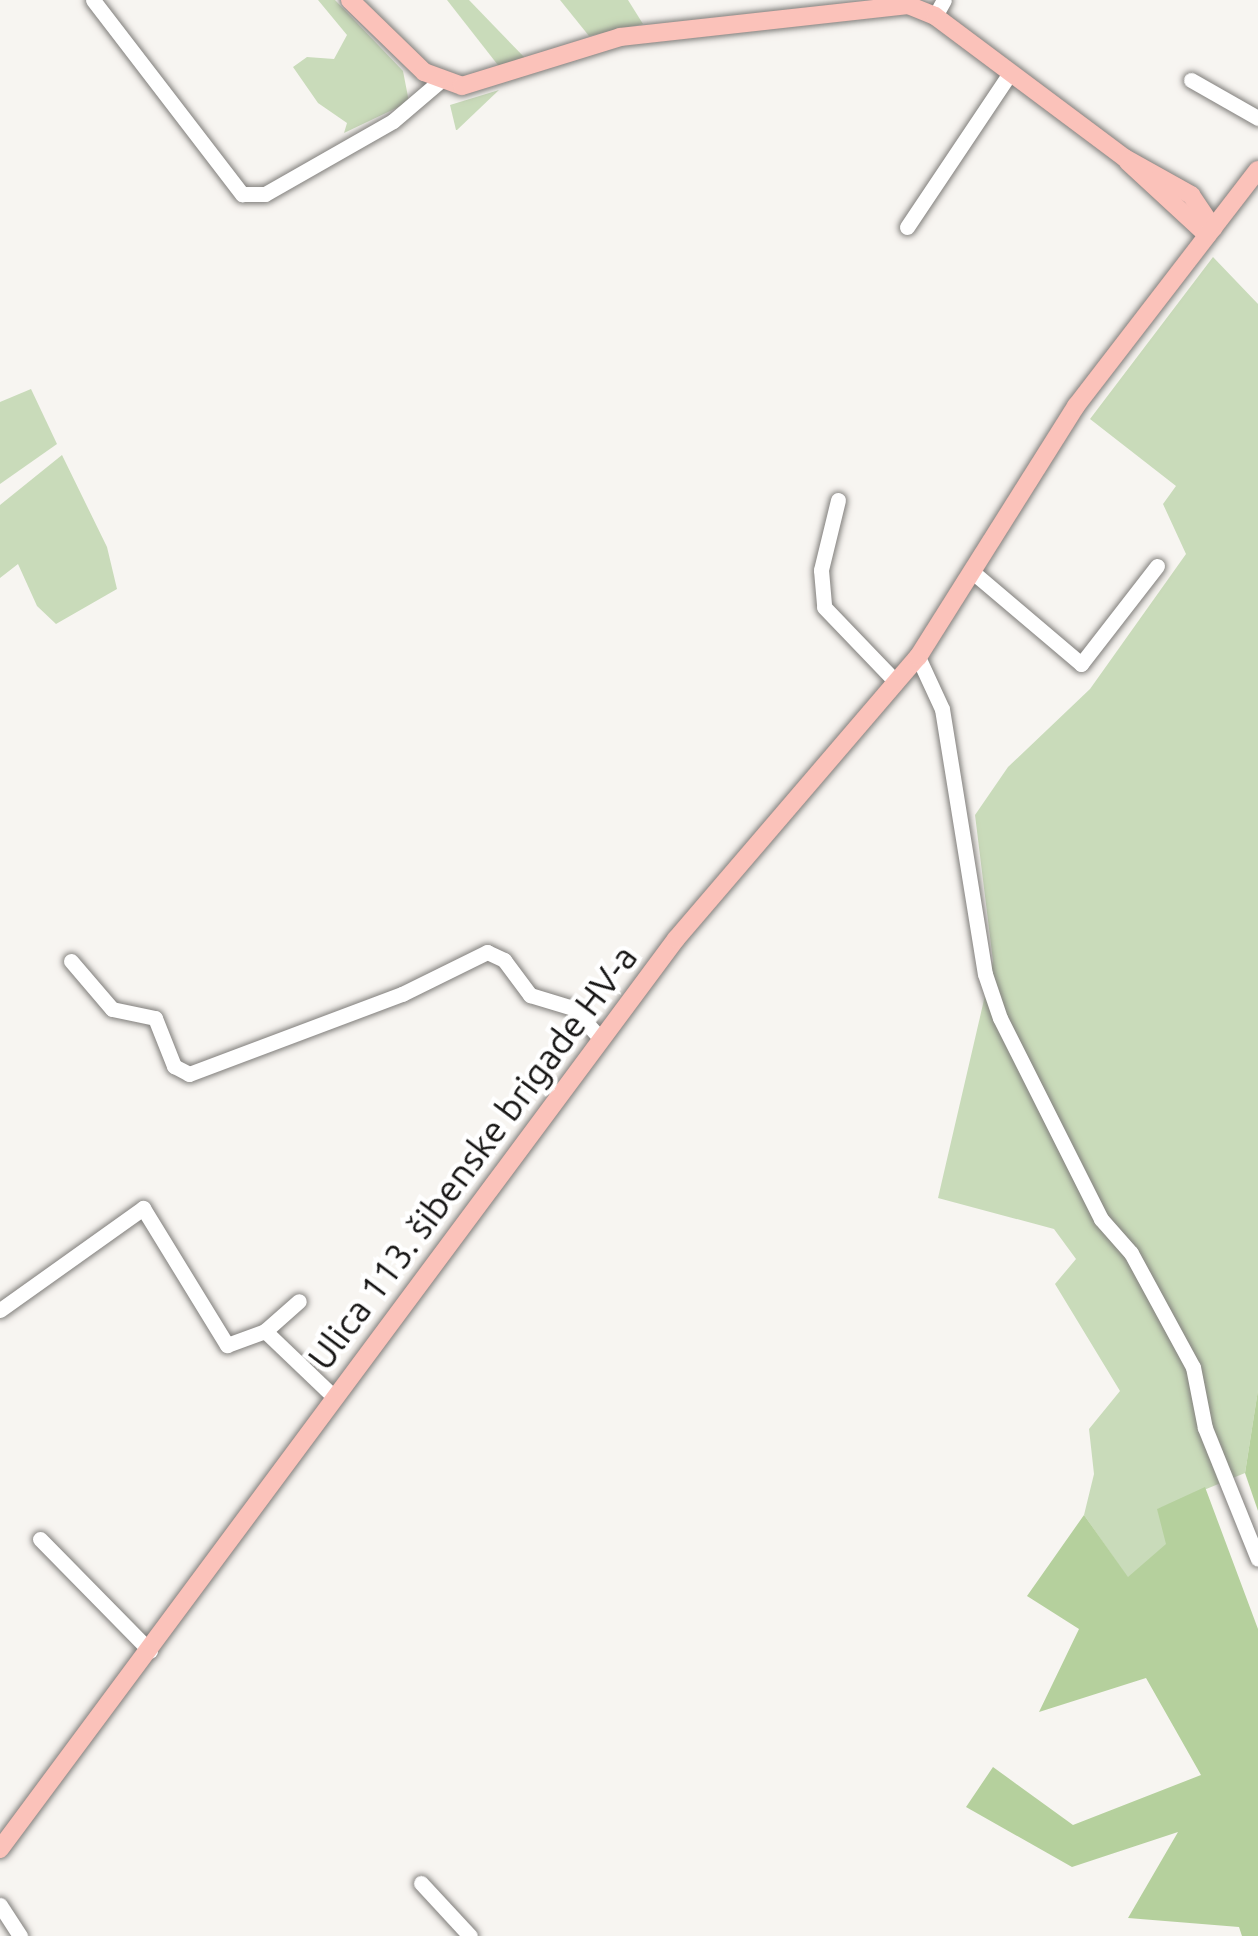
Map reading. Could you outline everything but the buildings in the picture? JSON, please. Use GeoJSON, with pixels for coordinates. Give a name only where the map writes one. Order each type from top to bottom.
{"type":"FeatureCollection","features":[{"type":"Feature","properties":{"kind":"main road"},"geometry":{"type":"LineString","coordinates":[[350,0],[440,81],[488,84],[620,37],[778,9],[885,2],[940,8],[1010,73],[1125,158],[1210,232]]}},
{"type":"Feature","properties":{"kind":"main road"},"geometry":{"type":"LineString","coordinates":[[1125,158],[1191,195],[1210,232]]}},
{"type":"Feature","properties":{"kind":"main road"},"geometry":{"type":"LineString","coordinates":[[1191,195],[1229,191],[1256,173]]}},
{"type":"Feature","properties":{"kind":"main road","name":"Ulica 113. šibenske brigade HV-a"},"geometry":{"type":"LineString","coordinates":[[0,1849],[601,1039],[770,822],[918,657],[975,574],[1076,406],[1256,173]]}},
{"type":"Feature","properties":{"kind":"street"},"geometry":{"type":"LineString","coordinates":[[93,0],[242,194],[265,194],[392,121],[440,81]]}},
{"type":"Feature","properties":{"kind":"street"},"geometry":{"type":"LineString","coordinates":[[908,227],[1010,73]]}},
{"type":"Feature","properties":{"kind":"street"},"geometry":{"type":"LineString","coordinates":[[1191,80],[1258,118]]}},
{"type":"Feature","properties":{"kind":"street"},"geometry":{"type":"LineString","coordinates":[[838,500],[821,570],[824,607],[896,682]]}},
{"type":"Feature","properties":{"kind":"street"},"geometry":{"type":"LineString","coordinates":[[975,574],[1081,664],[1156,566]]}},
{"type":"Feature","properties":{"kind":"street"},"geometry":{"type":"LineString","coordinates":[[918,657],[942,709],[985,974],[1000,1018],[1101,1219],[1131,1253],[1193,1367],[1205,1428],[1258,1559]]}},
{"type":"Feature","properties":{"kind":"street"},"geometry":{"type":"LineString","coordinates":[[71,961],[112,1009],[154,1018],[174,1066],[189,1074],[402,994],[487,952],[504,960],[530,995],[573,1008],[601,1039]]}},
{"type":"Feature","properties":{"kind":"street"},"geometry":{"type":"LineString","coordinates":[[0,1310],[143,1208],[227,1345],[265,1331],[299,1301]]}},
{"type":"Feature","properties":{"kind":"street"},"geometry":{"type":"LineString","coordinates":[[265,1331],[334,1397]]}},
{"type":"Feature","properties":{"kind":"street"},"geometry":{"type":"LineString","coordinates":[[40,1539],[150,1652]]}},
{"type":"Feature","properties":{"kind":"street"},"geometry":{"type":"LineString","coordinates":[[421,1882],[470,1936]]}},
{"type":"Feature","properties":{"kind":"street"},"geometry":{"type":"LineString","coordinates":[[0,1905],[20,1936]]}},
{"type":"Feature","properties":{"kind":"green space"},"geometry":{"type":"Polygon","coordinates":[[[318,0],[335,0],[403,71],[409,102],[344,133],[347,123],[318,103],[293,67],[307,57],[334,59],[347,35],[318,0]]]}},
{"type":"Feature","properties":{"kind":"green space"},"geometry":{"type":"Polygon","coordinates":[[[447,0],[469,0],[525,58],[501,69],[447,0]]]}},
{"type":"Feature","properties":{"kind":"green space"},"geometry":{"type":"Polygon","coordinates":[[[560,0],[628,0],[643,24],[589,36],[560,0]]]}},
{"type":"Feature","properties":{"kind":"green space"},"geometry":{"type":"Polygon","coordinates":[[[499,90],[457,130],[456,130],[450,105],[499,90]]]}},
{"type":"Feature","properties":{"kind":"green space"},"geometry":{"type":"Polygon","coordinates":[[[1213,257],[1258,304],[1258,1390],[1245,1473],[1158,1509],[1167,1544],[1128,1578],[1084,1515],[1094,1474],[1089,1429],[1120,1391],[1055,1284],[1076,1259],[1054,1229],[938,1198],[993,961],[975,815],[1008,767],[1090,689],[1186,554],[1163,504],[1176,486],[1090,419],[1213,257]]]}},
{"type":"Feature","properties":{"kind":"green space"},"geometry":{"type":"Polygon","coordinates":[[[31,389],[57,444],[0,484],[0,402],[31,389]]]}},
{"type":"Feature","properties":{"kind":"green space"},"geometry":{"type":"Polygon","coordinates":[[[62,455],[107,547],[117,589],[56,624],[37,606],[18,564],[0,578],[0,505],[62,455]]]}},
{"type":"Feature","properties":{"kind":"green space"},"geometry":{"type":"Polygon","coordinates":[[[1258,1390],[1258,1511],[1245,1473],[1258,1390]]]}},
{"type":"Feature","properties":{"kind":"green space"},"geometry":{"type":"Polygon","coordinates":[[[1205,1487],[1258,1629],[1258,1936],[1242,1936],[1239,1927],[1128,1918],[1178,1832],[1072,1867],[966,1807],[993,1767],[1073,1825],[1201,1775],[1146,1678],[1039,1712],[1079,1629],[1027,1596],[1084,1515],[1128,1577],[1166,1544],[1157,1509],[1205,1487]]]}}]}
